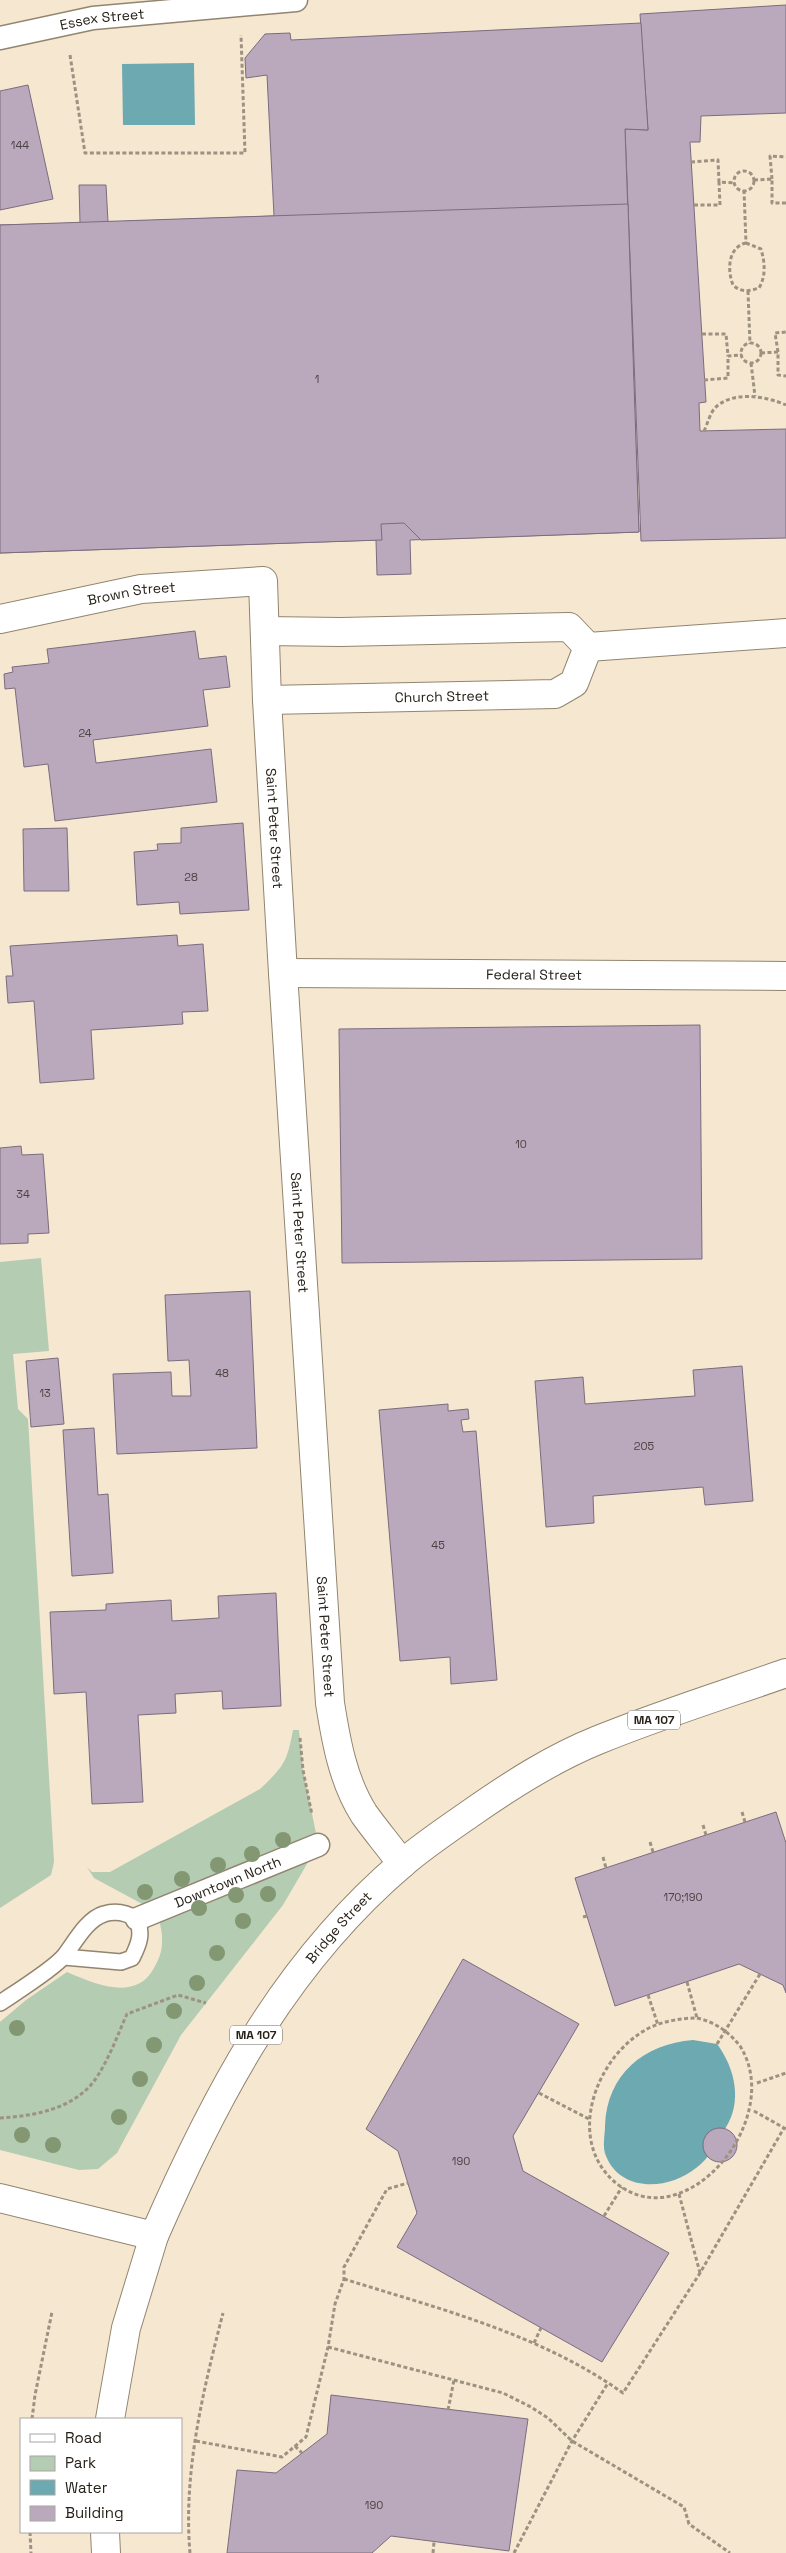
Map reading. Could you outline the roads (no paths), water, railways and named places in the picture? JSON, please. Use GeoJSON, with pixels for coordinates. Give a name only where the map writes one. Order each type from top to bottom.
{"type":"FeatureCollection","features":[{"type":"Feature","properties":{"kind":"main road","name":"Brown Street"},"geometry":{"type":"LineString","coordinates":[[0,619],[141,589],[263,582]]}},
{"type":"Feature","properties":{"kind":"main road","name":"Saint Peter Street"},"geometry":{"type":"LineString","coordinates":[[263,582],[267,700],[283,973],[330,1703],[337,1745],[348,1781],[364,1814],[402,1864]]}},
{"type":"Feature","properties":{"kind":"main road"},"geometry":{"type":"LineString","coordinates":[[265,631],[341,632],[569,627],[588,647],[786,633]]}},
{"type":"Feature","properties":{"kind":"main road","name":"Church Street"},"geometry":{"type":"LineString","coordinates":[[267,700],[555,694],[574,682],[588,647]]}},
{"type":"Feature","properties":{"kind":"main road","name":"Federal Street"},"geometry":{"type":"LineString","coordinates":[[283,973],[786,976]]}},
{"type":"Feature","properties":{"kind":"main road","name":"Bridge Street"},"geometry":{"type":"LineString","coordinates":[[154,2236],[183,2169],[226,2085],[266,2018],[310,1960],[358,1907],[402,1864],[506,1789],[597,1740],[786,1673]]}},
{"type":"Feature","properties":{"kind":"main road"},"geometry":{"type":"LineString","coordinates":[[0,2198],[154,2236]]}},
{"type":"Feature","properties":{"kind":"main road","name":"MA 107"},"geometry":{"type":"LineString","coordinates":[[110,2418],[126,2328],[154,2236]]}},
{"type":"Feature","properties":{"kind":"main road"},"geometry":{"type":"LineString","coordinates":[[105,2533],[106,2553]]}},
{"type":"Feature","properties":{"kind":"street","name":"Essex Street"},"geometry":{"type":"LineString","coordinates":[[0,38],[93,18],[296,0]]}},
{"type":"Feature","properties":{"kind":"street","name":"Downtown North"},"geometry":{"type":"LineString","coordinates":[[137,1919],[318,1845]]}},
{"type":"Feature","properties":{"kind":"lane"},"geometry":{"type":"LineString","coordinates":[[0,2004],[64,1956],[91,1923],[104,1914],[124,1912],[137,1919],[142,1930],[132,1958],[121,1962],[64,1956]]}},
{"type":"Feature","properties":{"kind":"water"},"geometry":{"type":"Polygon","coordinates":[[[194,63],[195,125],[123,125],[122,64],[194,63]]]}},
{"type":"Feature","properties":{"kind":"water"},"geometry":{"type":"Polygon","coordinates":[[[693,2040],[717,2044],[723,2053],[732,2074],[734,2085],[735,2097],[731,2119],[709,2155],[701,2164],[685,2175],[673,2181],[660,2184],[634,2182],[623,2177],[613,2168],[604,2149],[607,2108],[613,2091],[631,2065],[644,2055],[675,2043],[693,2040]]]}}]}
